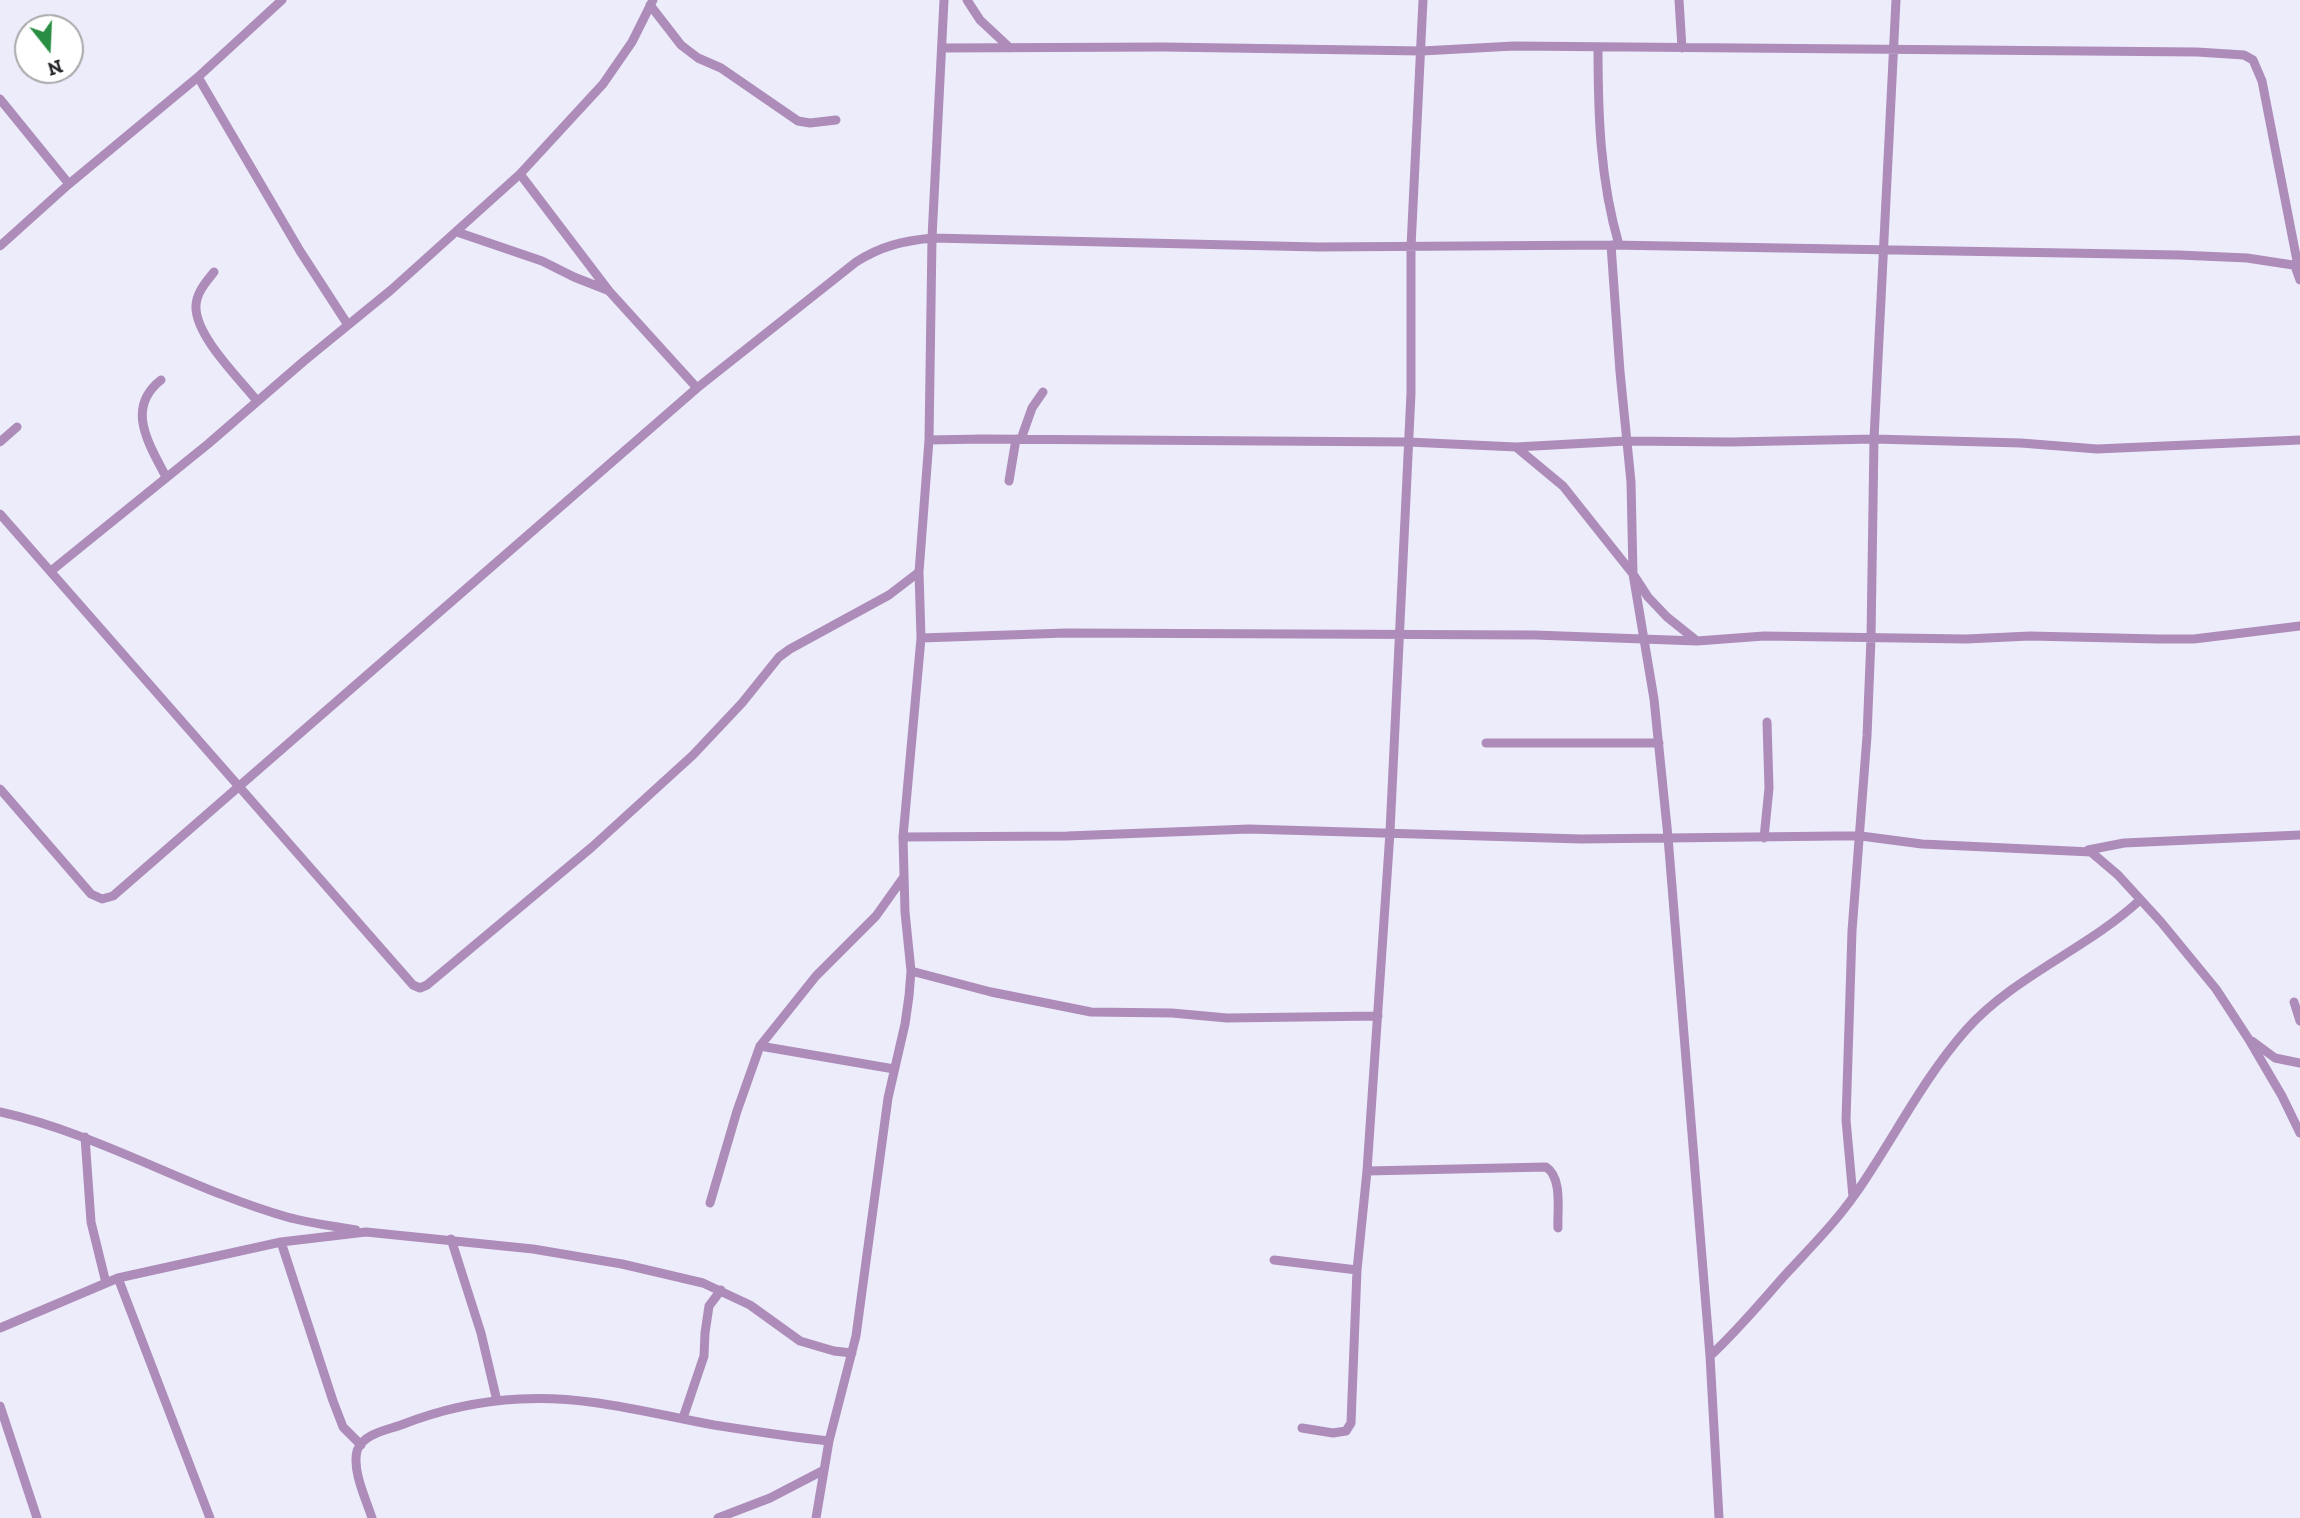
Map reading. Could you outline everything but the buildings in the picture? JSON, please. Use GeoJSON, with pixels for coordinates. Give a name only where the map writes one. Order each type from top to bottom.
{"type":"FeatureCollection","features":[{"type":"Feature","properties":{"kind":"street"},"geometry":{"type":"LineString","coordinates":[[816,1518],[829,1441],[860,1316],[894,1069],[905,1024],[911,971],[903,836],[921,638],[919,572],[929,440],[932,238],[944,0]]}},
{"type":"Feature","properties":{"kind":"street"},"geometry":{"type":"LineString","coordinates":[[967,0],[980,20],[1010,48]]}},
{"type":"Feature","properties":{"kind":"street"},"geometry":{"type":"LineString","coordinates":[[1302,1428],[1336,1433],[1346,1431],[1350,1426],[1357,1270],[1367,1171],[1390,832],[1408,442],[1411,247],[1423,0]]}},
{"type":"Feature","properties":{"kind":"street"},"geometry":{"type":"LineString","coordinates":[[1679,0],[1682,48]]}},
{"type":"Feature","properties":{"kind":"street"},"geometry":{"type":"LineString","coordinates":[[1853,1197],[1846,1120],[1852,919],[1861,836],[1871,638],[1874,439],[1896,0]]}},
{"type":"Feature","properties":{"kind":"street"},"geometry":{"type":"LineString","coordinates":[[0,246],[69,184],[198,77],[276,2]]}},
{"type":"Feature","properties":{"kind":"street"},"geometry":{"type":"LineString","coordinates":[[652,2],[681,45],[698,58],[720,68],[798,121],[810,123],[836,120]]}},
{"type":"Feature","properties":{"kind":"street"},"geometry":{"type":"LineString","coordinates":[[51,571],[348,326],[520,174],[603,84],[632,43],[652,2]]}},
{"type":"Feature","properties":{"kind":"street"},"geometry":{"type":"LineString","coordinates":[[942,48],[1422,51],[1514,46],[2197,52],[2250,57],[2262,80],[2300,280]]}},
{"type":"Feature","properties":{"kind":"street"},"geometry":{"type":"LineString","coordinates":[[1598,47],[1598,120],[1602,170],[1615,245],[1626,441],[1631,482],[1633,574],[1659,743],[1668,838],[1710,1356],[1718,1518]]}},
{"type":"Feature","properties":{"kind":"street"},"geometry":{"type":"LineString","coordinates":[[198,77],[300,251],[348,326]]}},
{"type":"Feature","properties":{"kind":"street"},"geometry":{"type":"LineString","coordinates":[[0,99],[69,184]]}},
{"type":"Feature","properties":{"kind":"street"},"geometry":{"type":"LineString","coordinates":[[520,174],[609,290],[697,388]]}},
{"type":"Feature","properties":{"kind":"street"},"geometry":{"type":"LineString","coordinates":[[457,232],[542,261],[609,290]]}},
{"type":"Feature","properties":{"kind":"street"},"geometry":{"type":"LineString","coordinates":[[0,789],[91,894],[105,899],[116,894],[697,388],[856,262],[874,251],[906,240],[932,238],[1318,247],[1615,245],[2179,255],[2248,258],[2298,266]]}},
{"type":"Feature","properties":{"kind":"street"},"geometry":{"type":"LineString","coordinates":[[214,272],[202,286],[197,299],[198,321],[206,336],[257,401]]}},
{"type":"Feature","properties":{"kind":"street"},"geometry":{"type":"LineString","coordinates":[[161,380],[151,387],[144,398],[142,413],[149,445],[166,477]]}},
{"type":"Feature","properties":{"kind":"street"},"geometry":{"type":"LineString","coordinates":[[1009,481],[1019,439],[1032,408],[1044,392]]}},
{"type":"Feature","properties":{"kind":"street"},"geometry":{"type":"LineString","coordinates":[[0,442],[17,427]]}},
{"type":"Feature","properties":{"kind":"street"},"geometry":{"type":"LineString","coordinates":[[929,440],[1408,442],[1516,447],[1626,441],[1874,439],[2021,443],[2097,449],[2300,440]]}},
{"type":"Feature","properties":{"kind":"street"},"geometry":{"type":"LineString","coordinates":[[1516,447],[1563,486],[1648,597],[1667,617],[1697,641]]}},
{"type":"Feature","properties":{"kind":"street"},"geometry":{"type":"LineString","coordinates":[[0,514],[418,988],[424,987],[592,848],[693,755],[742,703],[779,657],[889,595],[919,572]]}},
{"type":"Feature","properties":{"kind":"street"},"geometry":{"type":"LineString","coordinates":[[921,638],[1066,633],[1644,638],[1697,641],[1764,636],[2194,639],[2300,626]]}},
{"type":"Feature","properties":{"kind":"street"},"geometry":{"type":"LineString","coordinates":[[1764,838],[1769,788],[1767,722]]}},
{"type":"Feature","properties":{"kind":"street"},"geometry":{"type":"LineString","coordinates":[[1486,743],[1659,743]]}},
{"type":"Feature","properties":{"kind":"street"},"geometry":{"type":"LineString","coordinates":[[903,836],[1113,835],[1249,829],[1581,839],[1861,836],[1922,844],[2091,852],[2118,875],[2183,946],[2216,989],[2282,1096],[2300,1133]]}},
{"type":"Feature","properties":{"kind":"street"},"geometry":{"type":"LineString","coordinates":[[2083,851],[2124,843],[2300,835]]}},
{"type":"Feature","properties":{"kind":"street"},"geometry":{"type":"LineString","coordinates":[[710,1203],[737,1111],[760,1046],[816,976],[876,916],[904,878]]}},
{"type":"Feature","properties":{"kind":"street"},"geometry":{"type":"LineString","coordinates":[[1710,1356],[1753,1313],[1853,1197],[1921,1089],[1967,1029],[1985,1011],[2019,985],[2110,925],[2140,900]]}},
{"type":"Feature","properties":{"kind":"street"},"geometry":{"type":"LineString","coordinates":[[911,971],[991,992],[1091,1012],[1171,1013],[1227,1018],[1378,1016]]}},
{"type":"Feature","properties":{"kind":"street"},"geometry":{"type":"LineString","coordinates":[[2294,1002],[2300,1021]]}},
{"type":"Feature","properties":{"kind":"street"},"geometry":{"type":"LineString","coordinates":[[2248,1038],[2275,1058],[2300,1062]]}},
{"type":"Feature","properties":{"kind":"street"},"geometry":{"type":"LineString","coordinates":[[760,1046],[894,1069]]}},
{"type":"Feature","properties":{"kind":"street"},"geometry":{"type":"LineString","coordinates":[[0,1112],[39,1120],[289,1218],[366,1232],[533,1249],[622,1264],[704,1283],[750,1305],[800,1341],[852,1353]]}},
{"type":"Feature","properties":{"kind":"street"},"geometry":{"type":"LineString","coordinates":[[85,1137],[91,1222],[106,1283]]}},
{"type":"Feature","properties":{"kind":"street"},"geometry":{"type":"LineString","coordinates":[[1367,1171],[1546,1167],[1555,1180],[1558,1228]]}},
{"type":"Feature","properties":{"kind":"street"},"geometry":{"type":"LineString","coordinates":[[0,1328],[118,1278],[281,1242],[366,1232]]}},
{"type":"Feature","properties":{"kind":"street"},"geometry":{"type":"LineString","coordinates":[[451,1239],[481,1334],[497,1401]]}},
{"type":"Feature","properties":{"kind":"street"},"geometry":{"type":"LineString","coordinates":[[281,1242],[342,1427],[360,1445]]}},
{"type":"Feature","properties":{"kind":"street"},"geometry":{"type":"LineString","coordinates":[[1274,1260],[1357,1270]]}},
{"type":"Feature","properties":{"kind":"street"},"geometry":{"type":"LineString","coordinates":[[118,1278],[210,1518]]}},
{"type":"Feature","properties":{"kind":"street"},"geometry":{"type":"LineString","coordinates":[[683,1418],[704,1356],[709,1307],[721,1290]]}},
{"type":"Feature","properties":{"kind":"street"},"geometry":{"type":"LineString","coordinates":[[372,1518],[359,1474],[357,1459],[360,1445],[373,1435],[459,1406],[521,1398],[574,1400],[829,1441]]}},
{"type":"Feature","properties":{"kind":"street"},"geometry":{"type":"LineString","coordinates":[[0,1406],[37,1518]]}},
{"type":"Feature","properties":{"kind":"street"},"geometry":{"type":"LineString","coordinates":[[718,1518],[770,1498],[824,1470]]}}]}
